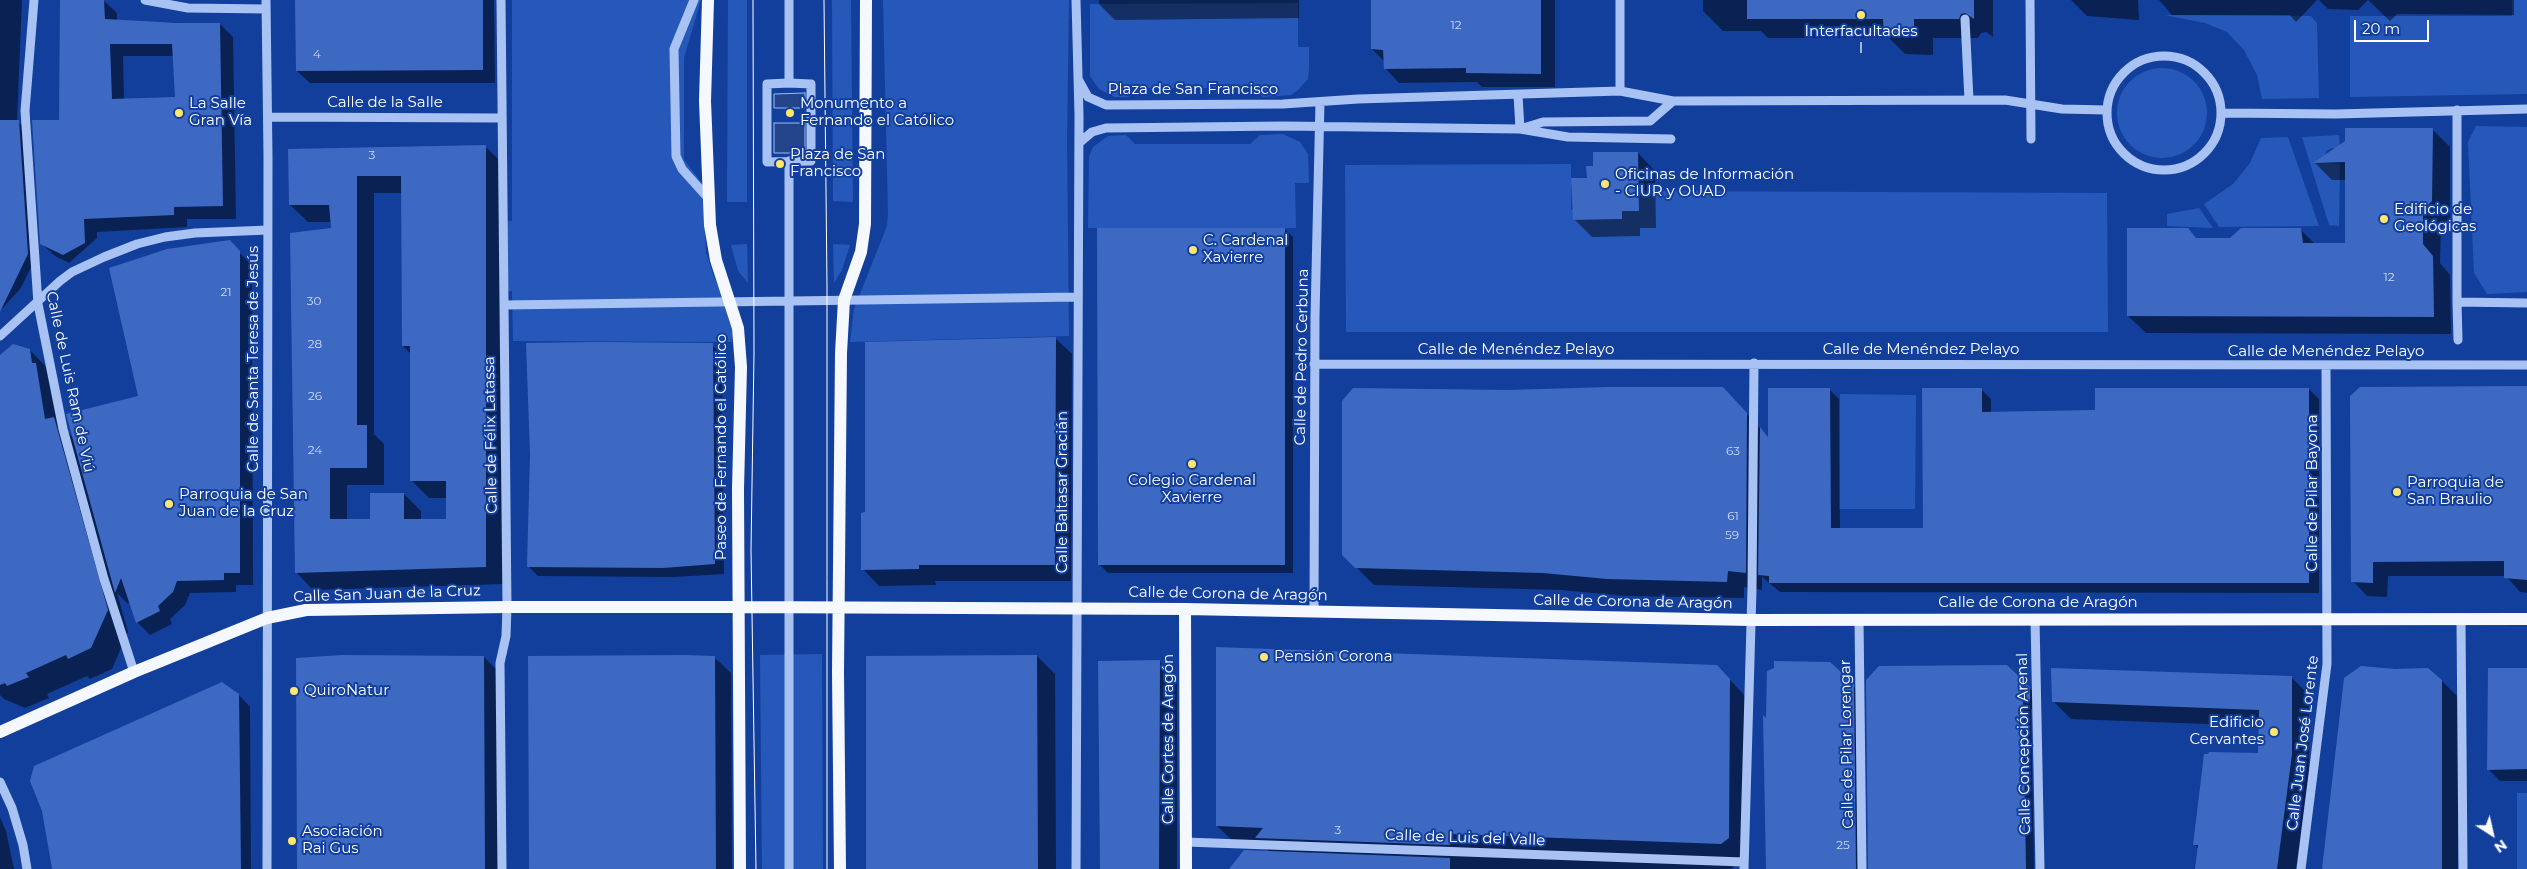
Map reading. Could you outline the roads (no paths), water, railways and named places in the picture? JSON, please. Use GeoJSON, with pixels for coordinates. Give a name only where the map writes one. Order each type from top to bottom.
{"type":"FeatureCollection","features":[{"type":"Feature","properties":{"kind":"main road","name":"Paseo de Fernando el Católico"},"geometry":{"type":"LineString","coordinates":[[708,0],[705,101],[708,198],[712,244],[738,328],[741,367],[738,607],[740,869]]}},
{"type":"Feature","properties":{"kind":"main road"},"geometry":{"type":"LineString","coordinates":[[840,869],[841,353],[844,300],[861,252],[865,224],[866,0]]}},
{"type":"Feature","properties":{"kind":"main road","name":"Calle San Juan de la Cruz"},"geometry":{"type":"LineString","coordinates":[[0,732],[134,672],[267,618],[306,610],[507,607],[738,607]]}},
{"type":"Feature","properties":{"kind":"main road","name":"Calle de Corona de Aragón"},"geometry":{"type":"LineString","coordinates":[[738,607],[1185,609],[1751,620],[2527,620]]}},
{"type":"Feature","properties":{"kind":"main road","name":"Calle Cortes de Aragón"},"geometry":{"type":"LineString","coordinates":[[1185,609],[1186,869]]}},
{"type":"Feature","properties":{"kind":"street","name":"Calle de Luis Ram de Viú"},"geometry":{"type":"LineString","coordinates":[[34,0],[25,111],[38,304],[63,429],[104,579],[134,672]]}},
{"type":"Feature","properties":{"kind":"street"},"geometry":{"type":"LineString","coordinates":[[145,0],[188,8],[266,4]]}},
{"type":"Feature","properties":{"kind":"street","name":"Calle de Félix Latassa"},"geometry":{"type":"LineString","coordinates":[[501,0],[507,607],[506,636],[500,663],[502,869]]}},
{"type":"Feature","properties":{"kind":"street"},"geometry":{"type":"LineString","coordinates":[[694,0],[674,49],[675,147],[678,162],[682,169],[708,198]]}},
{"type":"Feature","properties":{"kind":"street"},"geometry":{"type":"LineString","coordinates":[[789,0],[789,83]]}},
{"type":"Feature","properties":{"kind":"street","name":"Calle Baltasar Gracián"},"geometry":{"type":"LineString","coordinates":[[1076,0],[1079,115],[1076,869]]}},
{"type":"Feature","properties":{"kind":"street"},"geometry":{"type":"LineString","coordinates":[[1620,0],[1620,91]]}},
{"type":"Feature","properties":{"kind":"street"},"geometry":{"type":"LineString","coordinates":[[2030,0],[2031,139]]}},
{"type":"Feature","properties":{"kind":"street","name":"Calle de Santa Teresa de Jesús"},"geometry":{"type":"LineString","coordinates":[[266,4],[268,117],[267,869]]}},
{"type":"Feature","properties":{"kind":"street"},"geometry":{"type":"LineString","coordinates":[[1965,19],[1969,100]]}},
{"type":"Feature","properties":{"kind":"street"},"geometry":{"type":"LineString","coordinates":[[2156,56],[2175,56],[2194,63],[2209,76],[2218,94],[2222,113],[2218,131],[2210,147],[2197,160],[2180,168],[2162,170],[2144,167],[2128,158],[2116,145],[2108,128],[2106,110],[2110,91],[2121,74],[2136,62],[2156,56]]}},
{"type":"Feature","properties":{"kind":"street","name":"Plaza de San Francisco"},"geometry":{"type":"LineString","coordinates":[[1078,79],[1088,97],[1093,101],[1106,105],[1320,102],[1620,91],[1673,102],[2005,100],[2062,109],[2106,110]]}},
{"type":"Feature","properties":{"kind":"street"},"geometry":{"type":"LineString","coordinates":[[789,83],[811,84],[811,161],[768,162],[766,84],[789,83]]}},
{"type":"Feature","properties":{"kind":"street"},"geometry":{"type":"LineString","coordinates":[[1518,95],[1520,129]]}},
{"type":"Feature","properties":{"kind":"street","name":"Calle de Pedro Cerbuna"},"geometry":{"type":"LineString","coordinates":[[1314,612],[1314,364],[1320,102]]}},
{"type":"Feature","properties":{"kind":"street"},"geometry":{"type":"LineString","coordinates":[[1520,129],[1543,122],[1650,121],[1673,102]]}},
{"type":"Feature","properties":{"kind":"street"},"geometry":{"type":"LineString","coordinates":[[2222,113],[2336,114],[2527,109]]}},
{"type":"Feature","properties":{"kind":"street"},"geometry":{"type":"LineString","coordinates":[[2457,110],[2458,340]]}},
{"type":"Feature","properties":{"kind":"street","name":"Calle de la Salle"},"geometry":{"type":"LineString","coordinates":[[268,117],[501,118]]}},
{"type":"Feature","properties":{"kind":"street"},"geometry":{"type":"LineString","coordinates":[[1079,143],[1092,132],[1106,128],[1320,127],[1520,129],[1568,137],[1671,139]]}},
{"type":"Feature","properties":{"kind":"street"},"geometry":{"type":"LineString","coordinates":[[789,869],[788,301],[790,161]]}},
{"type":"Feature","properties":{"kind":"street"},"geometry":{"type":"LineString","coordinates":[[0,336],[72,272],[137,244],[195,233],[268,230]]}},
{"type":"Feature","properties":{"kind":"street"},"geometry":{"type":"LineString","coordinates":[[504,305],[1078,297]]}},
{"type":"Feature","properties":{"kind":"street"},"geometry":{"type":"LineString","coordinates":[[2457,302],[2527,302]]}},
{"type":"Feature","properties":{"kind":"street"},"geometry":{"type":"LineString","coordinates":[[1744,866],[1751,620],[1754,363]]}},
{"type":"Feature","properties":{"kind":"street","name":"Calle de Menéndez Pelayo"},"geometry":{"type":"LineString","coordinates":[[1314,364],[1754,363],[2326,367],[2527,365]]}},
{"type":"Feature","properties":{"kind":"street","name":"Calle de Pilar Bayona"},"geometry":{"type":"LineString","coordinates":[[2326,367],[2327,620]]}},
{"type":"Feature","properties":{"kind":"street","name":"Calle de Pilar Lorengar"},"geometry":{"type":"LineString","coordinates":[[1860,619],[1862,869]]}},
{"type":"Feature","properties":{"kind":"street","name":"Calle Concepción Arenal"},"geometry":{"type":"LineString","coordinates":[[2035,619],[2040,869]]}},
{"type":"Feature","properties":{"kind":"street","name":"Calle Juan José Lorente"},"geometry":{"type":"LineString","coordinates":[[2301,869],[2325,687],[2327,620]]}},
{"type":"Feature","properties":{"kind":"street"},"geometry":{"type":"LineString","coordinates":[[2461,620],[2464,869]]}},
{"type":"Feature","properties":{"kind":"street"},"geometry":{"type":"LineString","coordinates":[[0,782],[12,808],[23,845],[27,869]]}},
{"type":"Feature","properties":{"kind":"street","name":"Calle de Luis del Valle"},"geometry":{"type":"LineString","coordinates":[[1186,842],[1744,866]]}},
{"type":"Feature","properties":{"kind":"tram line"},"geometry":{"type":"LineString","coordinates":[[753,0],[754,353],[751,550],[756,869]]}},
{"type":"Feature","properties":{"kind":"tram line"},"geometry":{"type":"LineString","coordinates":[[824,0],[827,286],[827,869]]}},
{"type":"Feature","properties":{"kind":"place","name":"Interfacultades I"},"geometry":{"type":"Point","coordinates":[1861,15]}},
{"type":"Feature","properties":{"kind":"place","name":"La Salle Gran Vía"},"geometry":{"type":"Point","coordinates":[179,113]}},
{"type":"Feature","properties":{"kind":"place","name":"Monumento a Fernando el Católico"},"geometry":{"type":"Point","coordinates":[790,113]}},
{"type":"Feature","properties":{"kind":"place","name":"Plaza de San Francisco"},"geometry":{"type":"Point","coordinates":[780,164]}},
{"type":"Feature","properties":{"kind":"place","name":"Oficinas de Información - CIUR y OUAD"},"geometry":{"type":"Point","coordinates":[1605,184]}},
{"type":"Feature","properties":{"kind":"place","name":"Edificio de Geológicas"},"geometry":{"type":"Point","coordinates":[2384,219]}},
{"type":"Feature","properties":{"kind":"place","name":"C. Cardenal Xavierre"},"geometry":{"type":"Point","coordinates":[1193,250]}},
{"type":"Feature","properties":{"kind":"place","name":"Colegio Cardenal Xavierre"},"geometry":{"type":"Point","coordinates":[1192,464]}},
{"type":"Feature","properties":{"kind":"place","name":"Parroquia de San Braulio"},"geometry":{"type":"Point","coordinates":[2397,492]}},
{"type":"Feature","properties":{"kind":"place","name":"Parroquia de San Juan de la Cruz"},"geometry":{"type":"Point","coordinates":[169,504]}},
{"type":"Feature","properties":{"kind":"place","name":"Pensión Corona"},"geometry":{"type":"Point","coordinates":[1264,657]}},
{"type":"Feature","properties":{"kind":"place","name":"QuiroNatur"},"geometry":{"type":"Point","coordinates":[294,691]}},
{"type":"Feature","properties":{"kind":"place","name":"Edificio Cervantes"},"geometry":{"type":"Point","coordinates":[2274,732]}},
{"type":"Feature","properties":{"kind":"place","name":"Asociación Rai Gus"},"geometry":{"type":"Point","coordinates":[292,841]}}]}
